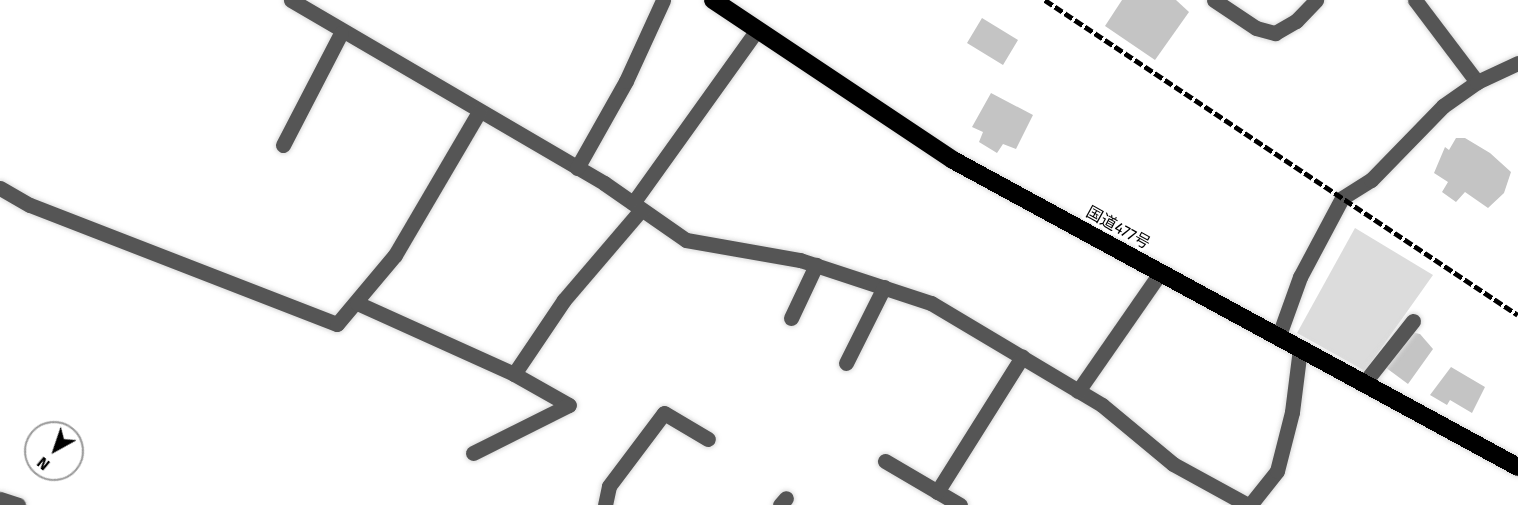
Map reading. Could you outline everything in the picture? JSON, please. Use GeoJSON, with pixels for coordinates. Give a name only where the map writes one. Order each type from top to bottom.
{"type":"FeatureCollection","features":[{"type":"Feature","properties":{"kind":"highway","name":"国道477号"},"geometry":{"type":"LineString","coordinates":[[713,0],[953,160],[1518,467]]}},
{"type":"Feature","properties":{"kind":"street"},"geometry":{"type":"LineString","coordinates":[[291,0],[341,33],[577,168],[686,240],[816,265],[931,303],[1102,405],[1173,464],[1243,504],[1277,471],[1300,349]]}},
{"type":"Feature","properties":{"kind":"street"},"geometry":{"type":"LineString","coordinates":[[577,168],[626,81],[663,0]]}},
{"type":"Feature","properties":{"kind":"street"},"geometry":{"type":"LineString","coordinates":[[1214,0],[1256,28],[1275,33],[1296,21],[1316,0]]}},
{"type":"Feature","properties":{"kind":"street"},"geometry":{"type":"LineString","coordinates":[[1415,0],[1477,82]]}},
{"type":"Feature","properties":{"kind":"street"},"geometry":{"type":"LineString","coordinates":[[514,374],[564,300],[637,207],[757,30]]}},
{"type":"Feature","properties":{"kind":"street"},"geometry":{"type":"LineString","coordinates":[[283,145],[341,33]]}},
{"type":"Feature","properties":{"kind":"street"},"geometry":{"type":"LineString","coordinates":[[1278,338],[1300,277],[1342,198],[1371,180],[1443,106],[1477,82],[1518,63]]}},
{"type":"Feature","properties":{"kind":"street"},"geometry":{"type":"LineString","coordinates":[[0,188],[30,205],[337,324],[395,255],[479,112]]}},
{"type":"Feature","properties":{"kind":"street"},"geometry":{"type":"LineString","coordinates":[[791,318],[816,265]]}},
{"type":"Feature","properties":{"kind":"street"},"geometry":{"type":"LineString","coordinates":[[1078,391],[1160,273]]}},
{"type":"Feature","properties":{"kind":"street"},"geometry":{"type":"LineString","coordinates":[[846,363],[884,287]]}},
{"type":"Feature","properties":{"kind":"street"},"geometry":{"type":"LineString","coordinates":[[357,303],[514,374],[569,405],[473,453]]}},
{"type":"Feature","properties":{"kind":"street"},"geometry":{"type":"LineString","coordinates":[[1364,383],[1413,321]]}},
{"type":"Feature","properties":{"kind":"street"},"geometry":{"type":"LineString","coordinates":[[937,492],[1022,357]]}},
{"type":"Feature","properties":{"kind":"street"},"geometry":{"type":"LineString","coordinates":[[605,505],[609,486],[626,460],[664,413],[708,439]]}},
{"type":"Feature","properties":{"kind":"street"},"geometry":{"type":"LineString","coordinates":[[885,461],[960,505]]}},
{"type":"Feature","properties":{"kind":"street"},"geometry":{"type":"LineString","coordinates":[[0,499],[18,505]]}},
{"type":"Feature","properties":{"kind":"shaded area"},"geometry":{"type":"Polygon","coordinates":[[[1355,228],[1433,275],[1365,371],[1297,333],[1355,228]]]}},
{"type":"Feature","properties":{"kind":"building"},"geometry":{"type":"Polygon","coordinates":[[[1122,0],[1176,0],[1189,12],[1155,60],[1105,26],[1122,0]]]}},
{"type":"Feature","properties":{"kind":"building"},"geometry":{"type":"Polygon","coordinates":[[[982,18],[1018,40],[1003,65],[967,43],[982,18]]]}},
{"type":"Feature","properties":{"kind":"building"},"geometry":{"type":"Polygon","coordinates":[[[991,93],[1033,115],[1016,149],[1003,144],[997,153],[979,142],[983,132],[972,127],[991,93]]]}},
{"type":"Feature","properties":{"kind":"building"},"geometry":{"type":"Polygon","coordinates":[[[1456,138],[1465,138],[1490,153],[1511,172],[1504,193],[1488,208],[1465,192],[1456,202],[1442,192],[1448,182],[1434,173],[1445,147],[1449,150],[1456,138]]]}},
{"type":"Feature","properties":{"kind":"building"},"geometry":{"type":"Polygon","coordinates":[[[1411,332],[1420,334],[1433,349],[1408,384],[1385,367],[1411,332]]]}},
{"type":"Feature","properties":{"kind":"building"},"geometry":{"type":"Polygon","coordinates":[[[1451,367],[1485,387],[1472,413],[1450,400],[1447,405],[1430,395],[1451,367]]]}},
{"type":"Feature","properties":{"kind":"railway"},"geometry":{"type":"LineString","coordinates":[[1045,0],[1518,315]]}}]}
